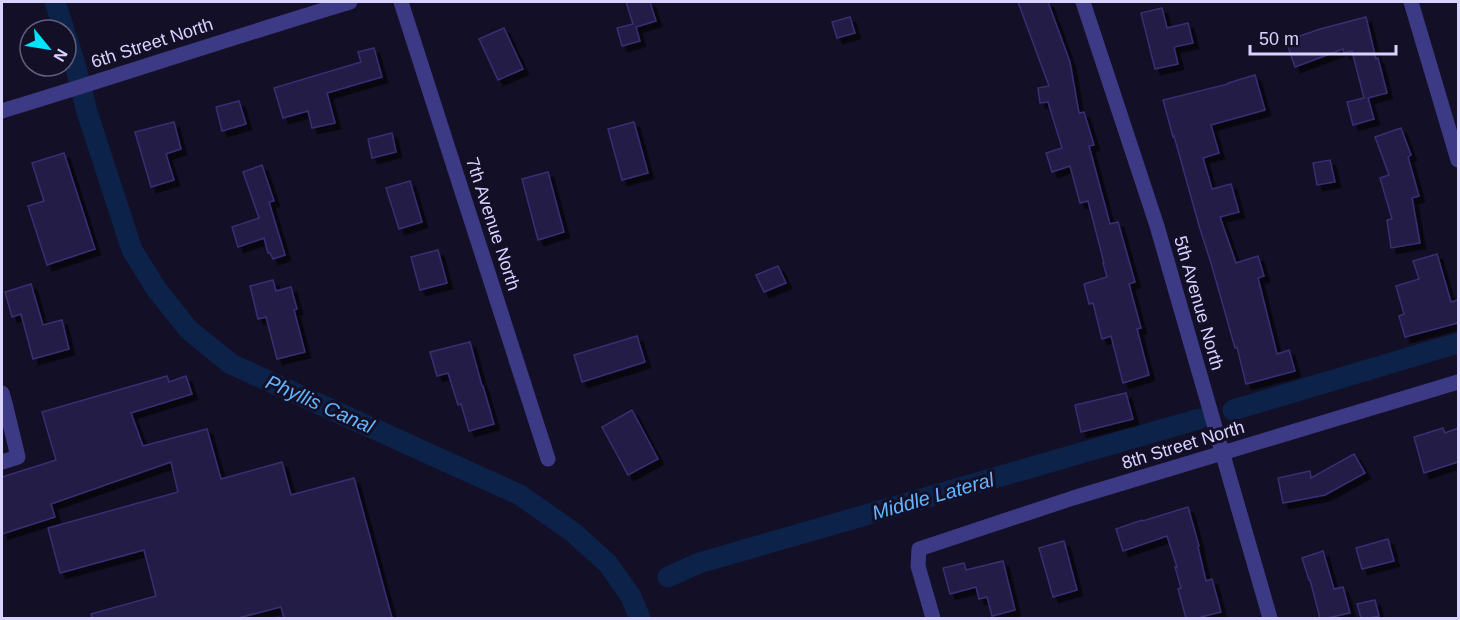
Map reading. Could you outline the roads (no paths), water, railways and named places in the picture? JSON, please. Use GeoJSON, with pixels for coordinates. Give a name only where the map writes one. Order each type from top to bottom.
{"type":"FeatureCollection","features":[{"type":"Feature","properties":{"kind":"street","name":"6th Street North"},"geometry":{"type":"LineString","coordinates":[[2,111],[350,2]]}},
{"type":"Feature","properties":{"kind":"street","name":"7th Avenue North"},"geometry":{"type":"LineString","coordinates":[[401,2],[548,459]]}},
{"type":"Feature","properties":{"kind":"street","name":"5th Avenue North"},"geometry":{"type":"LineString","coordinates":[[1083,2],[1157,226],[1270,618]]}},
{"type":"Feature","properties":{"kind":"street"},"geometry":{"type":"LineString","coordinates":[[1411,2],[1458,160]]}},
{"type":"Feature","properties":{"kind":"street","name":"8th Street North"},"geometry":{"type":"LineString","coordinates":[[933,618],[918,566],[919,549],[1072,498],[1458,382]]}},
{"type":"Feature","properties":{"kind":"street"},"geometry":{"type":"LineString","coordinates":[[2,393],[18,457],[2,462]]}},
{"type":"Feature","properties":{"kind":"waterway","name":"Phyllis Canal"},"geometry":{"type":"LineString","coordinates":[[55,2],[60,18]]}},
{"type":"Feature","properties":{"kind":"waterway","name":"Phyllis Canal"},"geometry":{"type":"LineString","coordinates":[[78,76],[87,112],[132,250],[157,290],[189,330],[231,364],[520,495],[574,533],[608,564],[630,595],[640,618]]}},
{"type":"Feature","properties":{"kind":"waterway","name":"Middle Lateral"},"geometry":{"type":"LineString","coordinates":[[1233,410],[1458,343]]}},
{"type":"Feature","properties":{"kind":"waterway","name":"Middle Lateral"},"geometry":{"type":"LineString","coordinates":[[668,577],[699,563],[1199,419]]}}]}
